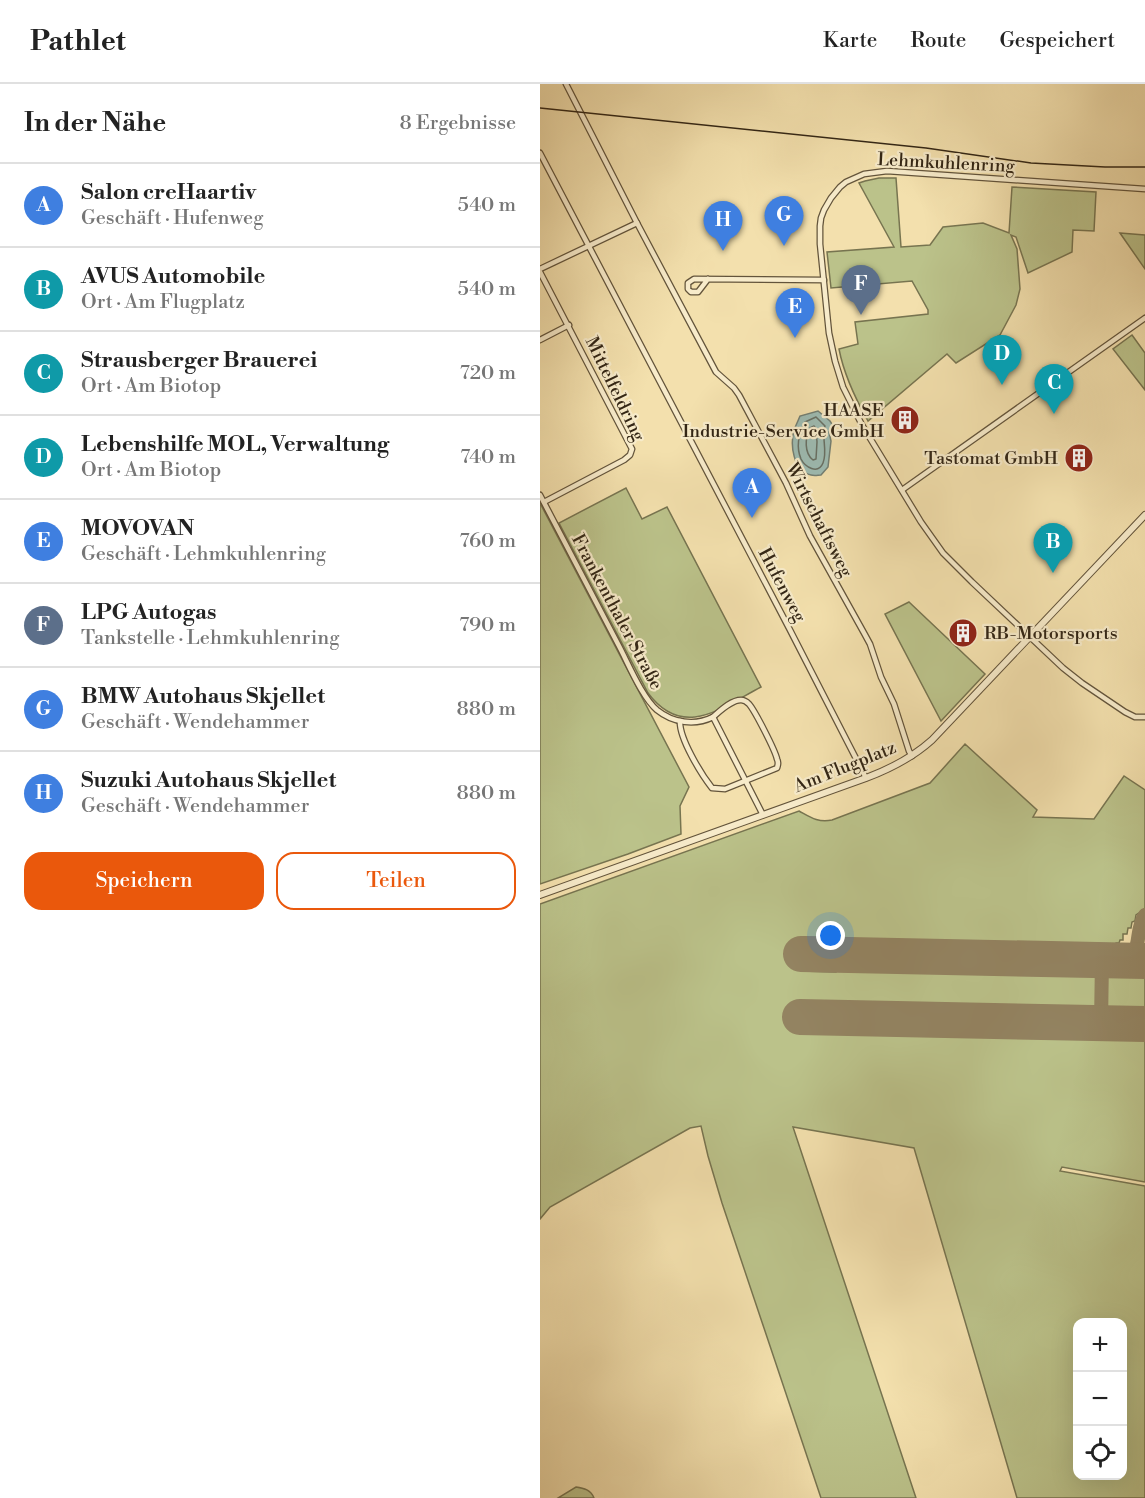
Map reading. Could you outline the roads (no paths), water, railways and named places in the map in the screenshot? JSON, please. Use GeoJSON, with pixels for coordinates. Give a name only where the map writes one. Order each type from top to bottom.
{"type":"FeatureCollection","features":[{"type":"Feature","properties":{"kind":"street","name":"Wirtschaftsweg"},"geometry":{"type":"LineString","coordinates":[[566,84],[716,372],[739,395],[786,483],[810,536],[870,644],[912,756]]}},
{"type":"Feature","properties":{"kind":"street","name":"Hufenweg"},"geometry":{"type":"LineString","coordinates":[[540,153],[866,778]]}},
{"type":"Feature","properties":{"kind":"street","name":"Lehmkuhlenring"},"geometry":{"type":"LineString","coordinates":[[1145,189],[887,171],[864,174],[840,187],[831,198],[824,210],[820,233],[831,342],[843,387],[862,424],[926,529],[943,553],[1064,668],[1128,714],[1145,717]]}},
{"type":"Feature","properties":{"kind":"street"},"geometry":{"type":"LineString","coordinates":[[589,246],[637,223]]}},
{"type":"Feature","properties":{"kind":"street","name":"Mittelfeldring"},"geometry":{"type":"LineString","coordinates":[[544,502],[624,460],[632,453],[540,270],[589,246]]}},
{"type":"Feature","properties":{"kind":"street"},"geometry":{"type":"LineString","coordinates":[[708,279],[824,280]]}},
{"type":"Feature","properties":{"kind":"street"},"geometry":{"type":"LineString","coordinates":[[902,490],[1145,318]]}},
{"type":"Feature","properties":{"kind":"street"},"geometry":{"type":"LineString","coordinates":[[540,340],[569,326]]}},
{"type":"Feature","properties":{"kind":"street"},"geometry":{"type":"LineString","coordinates":[[540,495],[544,502]]}},
{"type":"Feature","properties":{"kind":"street","name":"Frankenthaler Straße"},"geometry":{"type":"LineString","coordinates":[[544,502],[646,697],[659,711],[680,721]]}},
{"type":"Feature","properties":{"kind":"street","name":"Am Flugplatz"},"geometry":{"type":"LineString","coordinates":[[540,895],[866,778],[889,769],[912,756],[932,740],[1145,515]]}},
{"type":"Feature","properties":{"kind":"street"},"geometry":{"type":"LineString","coordinates":[[736,701],[745,701],[751,707],[773,750],[777,759],[777,768],[724,789],[711,788],[684,740],[680,721],[697,722],[713,717],[736,701]]}},
{"type":"Feature","properties":{"kind":"street"},"geometry":{"type":"LineString","coordinates":[[713,717],[763,815]]}},
{"type":"Feature","properties":{"kind":"water"},"geometry":{"type":"Polygon","coordinates":[[[818,411],[830,421],[835,429],[829,432],[831,441],[828,467],[821,475],[811,475],[800,468],[794,457],[793,436],[800,416],[818,411]]]}},
{"type":"Feature","properties":{"kind":"tram line"},"geometry":{"type":"LineString","coordinates":[[540,108],[926,148],[1031,163],[1145,167]]}},
{"type":"Feature","properties":{"kind":"place","name":"BMW Autohaus Skjellet"},"geometry":{"type":"Point","coordinates":[784,246]}},
{"type":"Feature","properties":{"kind":"place","name":"Suzuki Autohaus Skjellet"},"geometry":{"type":"Point","coordinates":[723,251]}},
{"type":"Feature","properties":{"kind":"place","name":"LPG Autogas"},"geometry":{"type":"Point","coordinates":[861,315]}},
{"type":"Feature","properties":{"kind":"place","name":"MOVOVAN"},"geometry":{"type":"Point","coordinates":[795,338]}},
{"type":"Feature","properties":{"kind":"place","name":"Lebenshilfe MOL, Verwaltung"},"geometry":{"type":"Point","coordinates":[1002,385]}},
{"type":"Feature","properties":{"kind":"place","name":"Strausberger Brauerei"},"geometry":{"type":"Point","coordinates":[1054,414]}},
{"type":"Feature","properties":{"kind":"place","name":"HAASE Industrie-Service GmbH"},"geometry":{"type":"Point","coordinates":[905,420]}},
{"type":"Feature","properties":{"kind":"place","name":"Tastomat GmbH"},"geometry":{"type":"Point","coordinates":[1079,458]}},
{"type":"Feature","properties":{"kind":"place","name":"Salon creHaartiv"},"geometry":{"type":"Point","coordinates":[752,518]}},
{"type":"Feature","properties":{"kind":"place","name":"AVUS Automobile"},"geometry":{"type":"Point","coordinates":[1053,573]}},
{"type":"Feature","properties":{"kind":"place","name":"RB-Motorsports"},"geometry":{"type":"Point","coordinates":[963,633]}}]}
